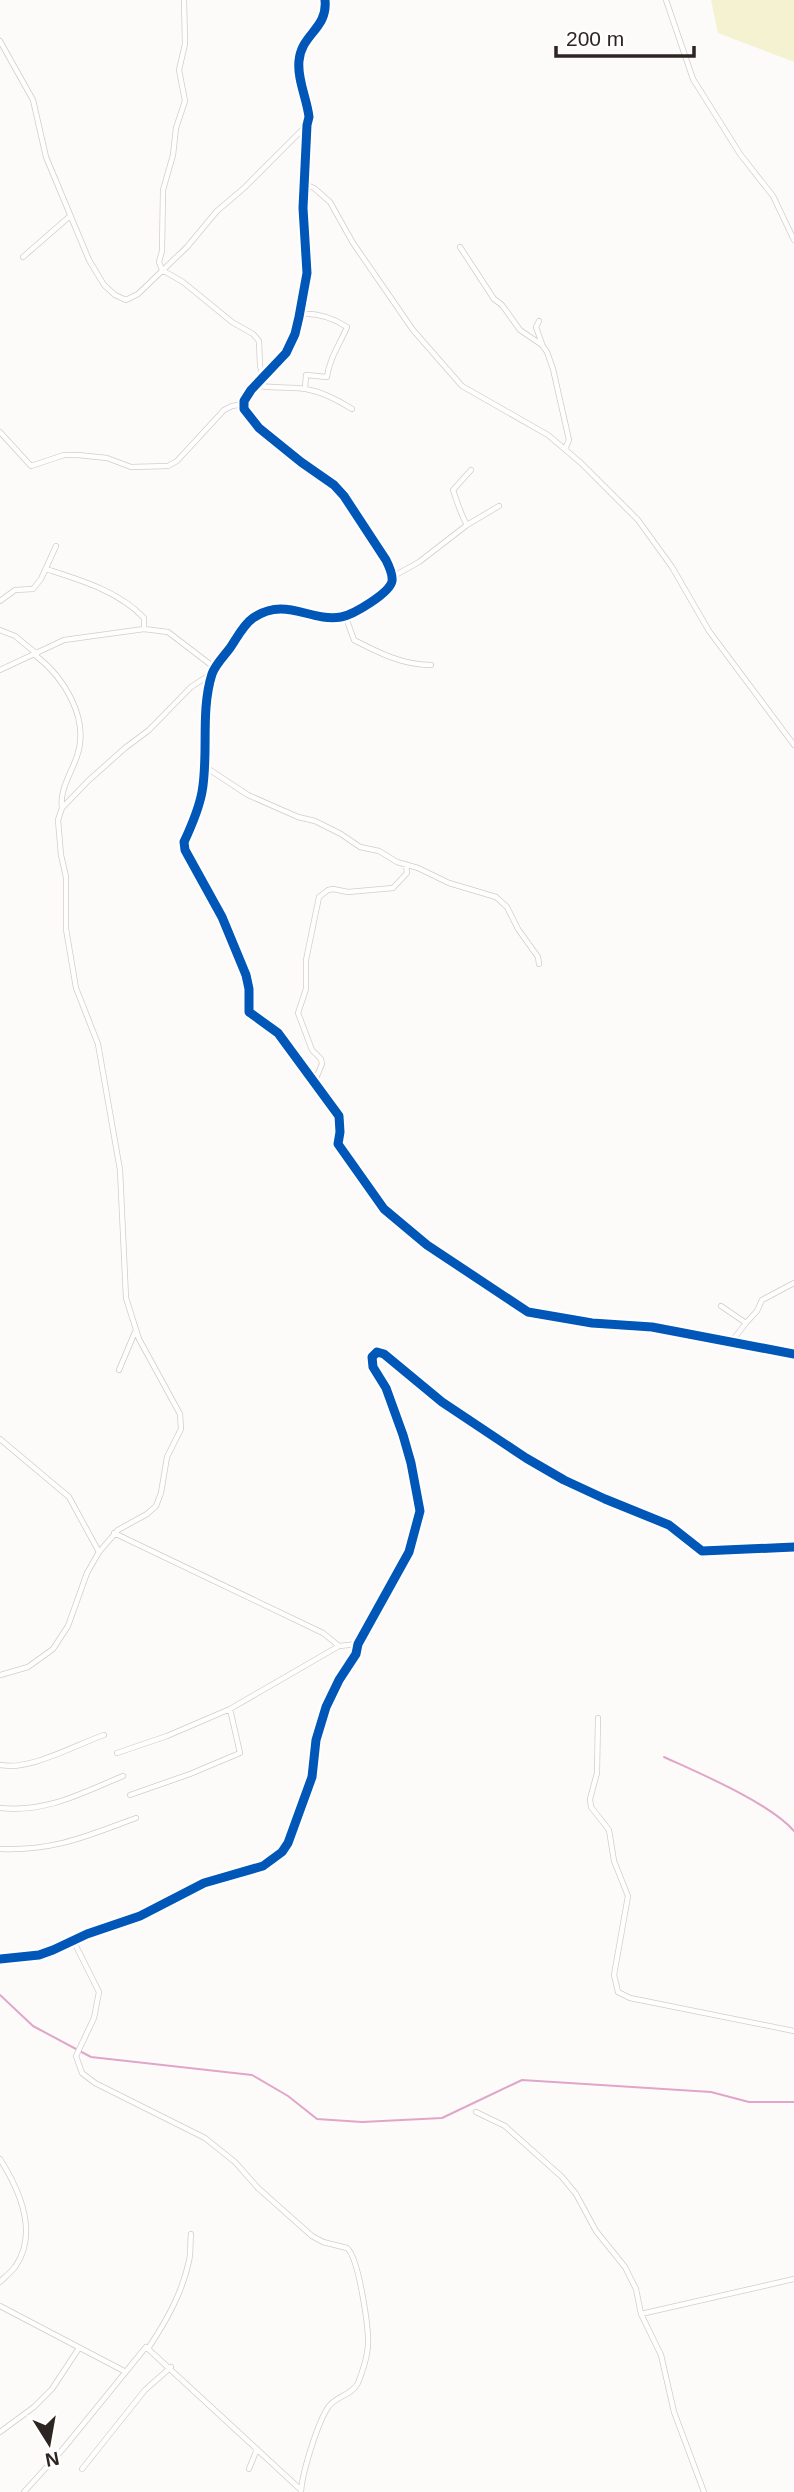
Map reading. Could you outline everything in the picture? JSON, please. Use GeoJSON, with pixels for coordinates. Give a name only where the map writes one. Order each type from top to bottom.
{"type":"FeatureCollection","features":[{"type":"Feature","properties":{"kind":"street"},"geometry":{"type":"LineString","coordinates":[[184,0],[185,44],[179,70],[185,101],[176,128],[173,155],[163,190],[162,251],[159,262],[162,270],[183,282],[232,322],[253,334],[259,341],[263,376]]}},
{"type":"Feature","properties":{"kind":"street"},"geometry":{"type":"LineString","coordinates":[[325,0],[324,18],[305,43],[299,61],[309,111],[304,184],[307,273],[300,314],[286,353],[255,385],[244,404],[247,414],[259,428],[334,485],[344,496],[386,561],[392,577],[388,588],[353,613],[325,617],[286,608],[264,613],[247,623],[212,674],[203,791],[184,842],[185,850],[222,917],[246,975],[249,1012],[278,1033],[339,1116],[338,1144],[384,1209],[427,1245],[536,1315],[592,1323],[652,1327],[794,1354]]}},
{"type":"Feature","properties":{"kind":"street"},"geometry":{"type":"LineString","coordinates":[[666,0],[693,79],[740,153],[773,196],[794,240]]}},
{"type":"Feature","properties":{"kind":"street"},"geometry":{"type":"LineString","coordinates":[[0,41],[33,100],[46,157],[89,260],[104,285],[121,299],[131,299],[138,294],[187,247],[218,211],[307,125]]}},
{"type":"Feature","properties":{"kind":"street"},"geometry":{"type":"LineString","coordinates":[[304,184],[314,188],[330,202],[353,243],[386,287],[413,330],[462,386],[548,435],[617,498],[648,532],[672,567],[713,638],[794,745]]}},
{"type":"Feature","properties":{"kind":"street"},"geometry":{"type":"LineString","coordinates":[[23,257],[70,216]]}},
{"type":"Feature","properties":{"kind":"street"},"geometry":{"type":"LineString","coordinates":[[460,247],[486,288],[520,330],[542,345]]}},
{"type":"Feature","properties":{"kind":"street"},"geometry":{"type":"LineString","coordinates":[[300,314],[309,313],[334,319],[347,327],[335,350],[327,377],[306,375],[305,389]]}},
{"type":"Feature","properties":{"kind":"street"},"geometry":{"type":"LineString","coordinates":[[539,321],[536,327],[550,359],[562,404],[569,440],[565,449]]}},
{"type":"Feature","properties":{"kind":"street"},"geometry":{"type":"LineString","coordinates":[[255,385],[305,389],[328,396],[352,409]]}},
{"type":"Feature","properties":{"kind":"street"},"geometry":{"type":"LineString","coordinates":[[0,432],[32,467],[64,456],[78,455],[107,458],[131,467],[168,466],[177,461],[224,410],[232,405],[244,404]]}},
{"type":"Feature","properties":{"kind":"street"},"geometry":{"type":"LineString","coordinates":[[467,525],[458,510],[457,497],[453,490],[471,470]]}},
{"type":"Feature","properties":{"kind":"street"},"geometry":{"type":"LineString","coordinates":[[392,577],[411,567],[467,525],[499,506]]}},
{"type":"Feature","properties":{"kind":"street"},"geometry":{"type":"LineString","coordinates":[[0,601],[16,590],[33,589],[56,546]]}},
{"type":"Feature","properties":{"kind":"street"},"geometry":{"type":"LineString","coordinates":[[46,569],[91,584],[136,609],[144,618],[144,629]]}},
{"type":"Feature","properties":{"kind":"street"},"geometry":{"type":"LineString","coordinates":[[345,615],[354,640],[394,659],[415,665],[431,665]]}},
{"type":"Feature","properties":{"kind":"street"},"geometry":{"type":"LineString","coordinates":[[0,670],[64,640],[144,629],[168,632],[215,668]]}},
{"type":"Feature","properties":{"kind":"street"},"geometry":{"type":"LineString","coordinates":[[0,630],[15,636],[56,674],[73,702],[82,729],[80,748],[65,783],[58,828],[66,877],[66,929],[76,988],[98,1044],[117,1145],[122,1204],[124,1288],[135,1331],[180,1414],[181,1429],[167,1457],[156,1506],[114,1533],[99,1552],[83,1583],[68,1626],[53,1649],[28,1667],[0,1675]]}},
{"type":"Feature","properties":{"kind":"street"},"geometry":{"type":"LineString","coordinates":[[62,808],[125,748],[149,730],[191,687],[212,674]]}},
{"type":"Feature","properties":{"kind":"street"},"geometry":{"type":"LineString","coordinates":[[204,766],[248,795],[298,817],[315,821],[341,834],[350,843],[384,853],[397,862],[449,883],[496,897],[508,907],[538,957],[539,964]]}},
{"type":"Feature","properties":{"kind":"street"},"geometry":{"type":"LineString","coordinates":[[314,1083],[322,1065],[321,1059],[312,1050],[298,1013],[306,989],[306,960],[319,897],[333,889],[352,892],[393,888],[407,873],[406,865]]}},
{"type":"Feature","properties":{"kind":"street"},"geometry":{"type":"LineString","coordinates":[[731,1342],[757,1311],[762,1300],[794,1283]]}},
{"type":"Feature","properties":{"kind":"street"},"geometry":{"type":"LineString","coordinates":[[721,1306],[746,1323]]}},
{"type":"Feature","properties":{"kind":"street"},"geometry":{"type":"LineString","coordinates":[[119,1370],[135,1331]]}},
{"type":"Feature","properties":{"kind":"street"},"geometry":{"type":"LineString","coordinates":[[0,1958],[39,1955],[127,1921],[204,1883],[263,1866],[282,1853],[312,1777],[316,1740],[326,1707],[409,1552],[420,1511],[403,1435],[386,1388],[373,1367],[372,1357],[377,1352],[384,1354],[442,1402],[536,1464],[627,1509],[669,1525],[702,1551],[794,1547]]}},
{"type":"Feature","properties":{"kind":"street"},"geometry":{"type":"LineString","coordinates":[[0,1439],[69,1497],[99,1552]]}},
{"type":"Feature","properties":{"kind":"street"},"geometry":{"type":"LineString","coordinates":[[114,1533],[323,1633],[340,1646]]}},
{"type":"Feature","properties":{"kind":"street"},"geometry":{"type":"LineString","coordinates":[[117,1753],[167,1736],[230,1709],[340,1646],[358,1644]]}},
{"type":"Feature","properties":{"kind":"street"},"geometry":{"type":"LineString","coordinates":[[130,1795],[240,1754],[230,1709]]}},
{"type":"Feature","properties":{"kind":"street"},"geometry":{"type":"LineString","coordinates":[[598,1718],[597,1773],[590,1807],[609,1830],[614,1861],[628,1896],[614,1975],[618,1992],[629,1998],[794,2031]]}},
{"type":"Feature","properties":{"kind":"street"},"geometry":{"type":"LineString","coordinates":[[0,1765],[17,1766],[104,1735]]}},
{"type":"Feature","properties":{"kind":"street"},"geometry":{"type":"LineString","coordinates":[[0,1808],[27,1810],[50,1805],[123,1776]]}},
{"type":"Feature","properties":{"kind":"street"},"geometry":{"type":"LineString","coordinates":[[0,1849],[58,1846],[136,1818]]}},
{"type":"Feature","properties":{"kind":"street"},"geometry":{"type":"LineString","coordinates":[[73,1940],[99,1992],[94,2018],[76,2056],[82,2073],[113,2092],[205,2138],[235,2162],[258,2188],[312,2236],[352,2252],[359,2277],[368,2346],[358,2383],[329,2406],[320,2424],[300,2491],[149,2347]]}},
{"type":"Feature","properties":{"kind":"street"},"geometry":{"type":"LineString","coordinates":[[476,2112],[505,2126],[562,2177],[576,2194],[596,2231],[625,2267],[636,2288],[641,2314],[661,2355],[674,2412],[704,2492]]}},
{"type":"Feature","properties":{"kind":"street"},"geometry":{"type":"LineString","coordinates":[[0,2159],[18,2190],[24,2213],[25,2232],[24,2248],[15,2267],[0,2282]]}},
{"type":"Feature","properties":{"kind":"street"},"geometry":{"type":"LineString","coordinates":[[24,2492],[63,2449],[143,2348],[149,2347],[173,2311],[190,2258],[191,2234]]}},
{"type":"Feature","properties":{"kind":"street"},"geometry":{"type":"LineString","coordinates":[[641,2314],[794,2279]]}},
{"type":"Feature","properties":{"kind":"street"},"geometry":{"type":"LineString","coordinates":[[0,2306],[124,2371]]}},
{"type":"Feature","properties":{"kind":"street"},"geometry":{"type":"LineString","coordinates":[[0,2432],[34,2407],[52,2389],[79,2348]]}},
{"type":"Feature","properties":{"kind":"street"},"geometry":{"type":"LineString","coordinates":[[82,2469],[145,2390],[170,2367]]}},
{"type":"Feature","properties":{"kind":"street"},"geometry":{"type":"LineString","coordinates":[[248,2469],[257,2449]]}},
{"type":"Feature","properties":{"kind":"shaded area"},"geometry":{"type":"Polygon","coordinates":[[[711,0],[794,0],[794,62],[718,33],[711,0]]]}},
{"type":"Feature","properties":{"kind":"waterway"},"geometry":{"type":"LineString","coordinates":[[664,1757],[752,1800],[783,1820],[794,1831]]}},
{"type":"Feature","properties":{"kind":"waterway"},"geometry":{"type":"LineString","coordinates":[[0,1995],[33,2026],[91,2057],[252,2075],[288,2096],[317,2119],[362,2122],[442,2118],[522,2080],[711,2092],[749,2102],[794,2102]]}},
{"type":"Feature","properties":{"kind":"cycle path"},"geometry":{"type":"LineString","coordinates":[[325,0],[322,18],[304,44],[299,61],[299,75],[309,117],[303,208],[307,273],[299,317],[286,353],[251,390],[244,401],[244,409],[259,428],[334,485],[344,496],[386,560],[392,581],[378,597],[341,617],[329,618],[276,609],[253,618],[243,628],[217,664],[208,688],[204,778],[199,804],[184,842],[185,850],[222,917],[246,975],[249,1012],[278,1033],[339,1116],[338,1144],[384,1209],[427,1245],[528,1312],[592,1323],[652,1327],[794,1354]]}},
{"type":"Feature","properties":{"kind":"cycle path"},"geometry":{"type":"LineString","coordinates":[[0,1959],[39,1955],[87,1934],[140,1916],[204,1883],[263,1866],[282,1852],[288,1843],[312,1777],[316,1740],[326,1707],[409,1552],[420,1511],[403,1435],[386,1388],[373,1367],[372,1357],[377,1352],[384,1354],[442,1402],[526,1458],[564,1480],[669,1525],[702,1551],[794,1547]]}}]}
